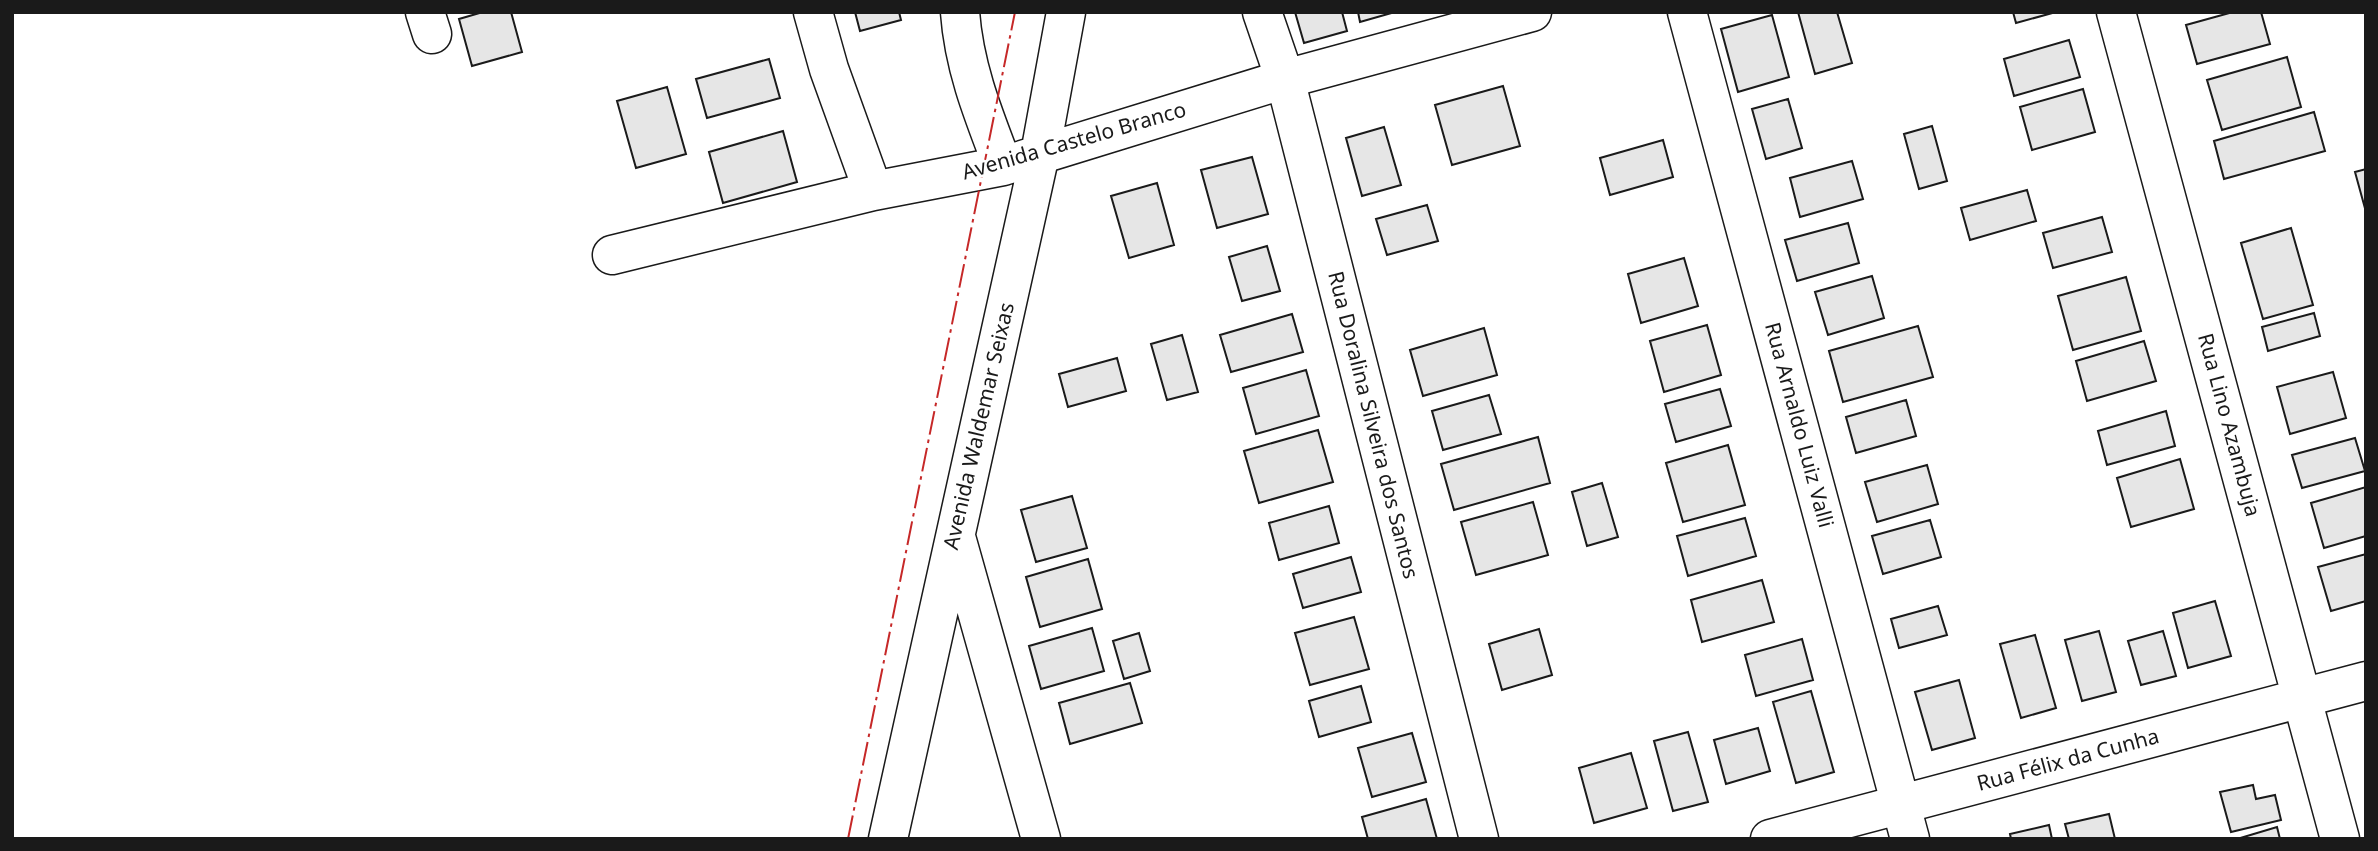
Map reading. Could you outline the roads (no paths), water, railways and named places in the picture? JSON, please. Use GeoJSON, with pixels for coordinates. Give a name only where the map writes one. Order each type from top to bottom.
{"type":"FeatureCollection","features":[{"type":"Feature","properties":{"kind":"street"},"geometry":{"type":"LineString","coordinates":[[813,12],[829,69],[873,191]]}},
{"type":"Feature","properties":{"kind":"street"},"geometry":{"type":"LineString","coordinates":[[960,12],[963,48],[971,83],[1003,166]]}},
{"type":"Feature","properties":{"kind":"street","name":"Avenida Waldemar Seixas"},"geometry":{"type":"LineString","coordinates":[[888,839],[1040,154],[1066,12]]}},
{"type":"Feature","properties":{"kind":"street","name":"Rua Doralina Silveira dos Santos"},"geometry":{"type":"LineString","coordinates":[[1262,12],[1285,79],[1479,839]]}},
{"type":"Feature","properties":{"kind":"street","name":"Avenida Castelo Branco"},"geometry":{"type":"LineString","coordinates":[[612,255],[873,191],[1003,166],[1285,79],[1532,12]]}},
{"type":"Feature","properties":{"kind":"street","name":"Rua Arnaldo Luiz Valli"},"geometry":{"type":"LineString","coordinates":[[1687,12],[1906,821]]}},
{"type":"Feature","properties":{"kind":"street","name":"Rua Lino Azambuja"},"geometry":{"type":"LineString","coordinates":[[2116,12],[2340,839]]}},
{"type":"Feature","properties":{"kind":"street"},"geometry":{"type":"LineString","coordinates":[[955,533],[1041,839]]}},
{"type":"Feature","properties":{"kind":"street","name":"Rua Félix da Cunha"},"geometry":{"type":"LineString","coordinates":[[1770,839],[1906,821],[2366,681]]}}]}
